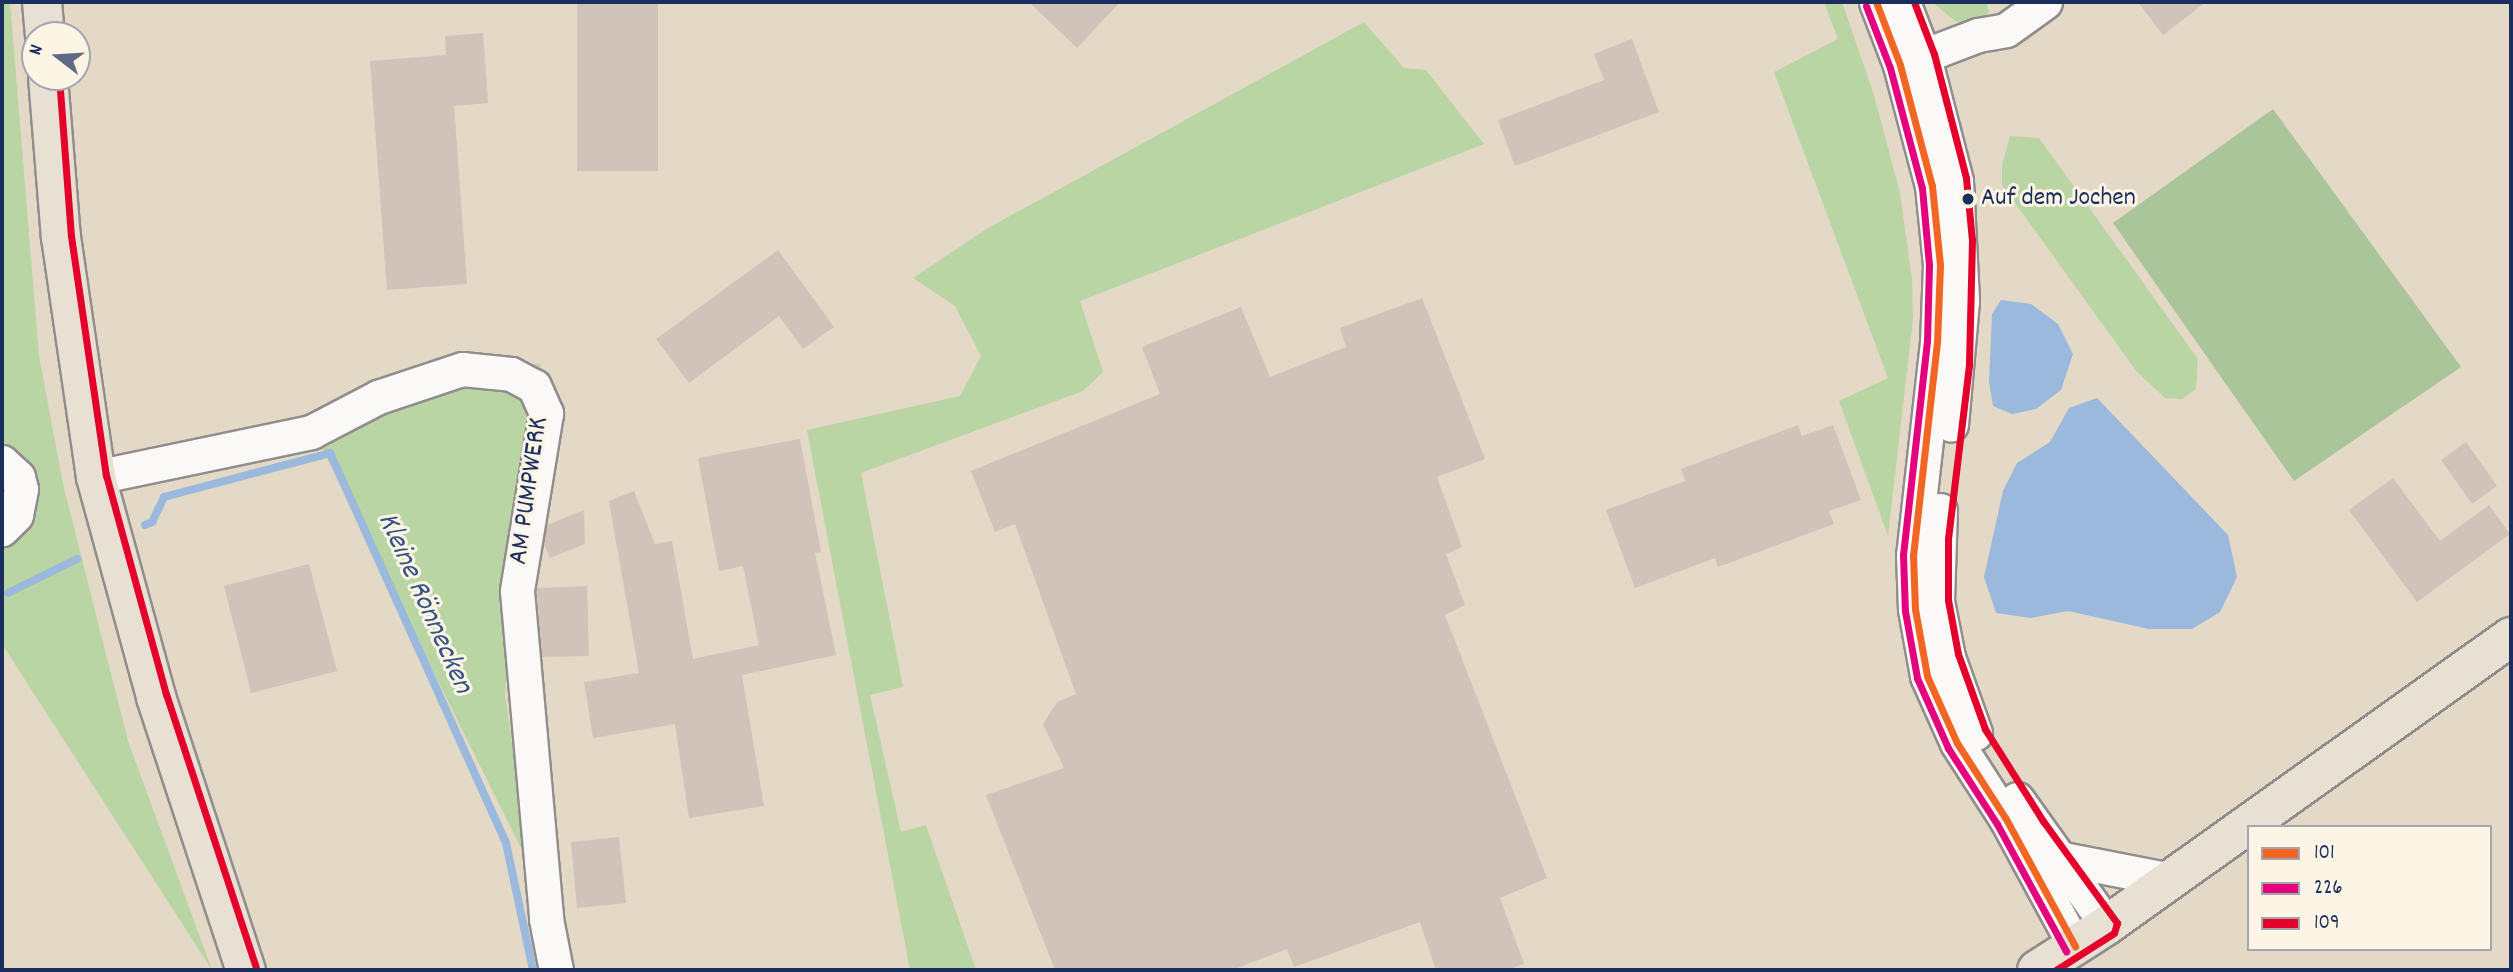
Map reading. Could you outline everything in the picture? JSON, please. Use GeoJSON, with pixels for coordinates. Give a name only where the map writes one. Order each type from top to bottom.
{"type":"FeatureCollection","features":[{"type":"Feature","properties":{"kind":"main road"},"geometry":{"type":"LineString","coordinates":[[42,2],[44,21]]}},
{"type":"Feature","properties":{"kind":"main road"},"geometry":{"type":"LineString","coordinates":[[49,91],[61,237],[96,477],[156,697],[246,970]]}},
{"type":"Feature","properties":{"kind":"main road"},"geometry":{"type":"LineString","coordinates":[[2249,825],[2511,637]]}},
{"type":"Feature","properties":{"kind":"main road"},"geometry":{"type":"LineString","coordinates":[[2037,970],[2107,925],[2247,826]]}},
{"type":"Feature","properties":{"kind":"street"},"geometry":{"type":"LineString","coordinates":[[1876,2],[1912,61],[1956,181],[1962,241],[1959,363],[1937,538],[1937,601],[1948,657],[1975,734],[2058,858],[2107,925]]}},
{"type":"Feature","properties":{"kind":"street"},"geometry":{"type":"LineString","coordinates":[[1903,2],[1932,186],[1940,265],[1937,342],[1913,555],[1915,609],[1927,676],[1957,743],[2006,819],[2075,946]]}},
{"type":"Feature","properties":{"kind":"street"},"geometry":{"type":"LineString","coordinates":[[1912,61],[1978,36],[2009,16],[2045,2]]}},
{"type":"Feature","properties":{"kind":"street","name":"AM PUMPWERK"},"geometry":{"type":"LineString","coordinates":[[96,477],[311,432],[378,397],[462,369],[511,374],[534,386],[546,414],[517,591],[546,919],[556,970]]}},
{"type":"Feature","properties":{"kind":"street"},"geometry":{"type":"LineString","coordinates":[[2,462],[18,477],[21,489],[16,515],[2,528]]}},
{"type":"Feature","properties":{"kind":"street"},"geometry":{"type":"LineString","coordinates":[[2058,858],[2172,880]]}},
{"type":"Feature","properties":{"kind":"green space"},"geometry":{"type":"Polygon","coordinates":[[[2,2],[10,2],[39,356],[63,484],[128,741],[212,970],[2,644],[2,538],[32,513],[38,477],[19,450],[2,445],[2,2]]]}},
{"type":"Feature","properties":{"kind":"green space"},"geometry":{"type":"Polygon","coordinates":[[[1824,2],[1842,2],[1874,95],[1900,193],[1912,280],[1913,318],[1888,536],[1839,401],[1888,378],[1774,72],[1838,39],[1824,2]]]}},
{"type":"Feature","properties":{"kind":"green space"},"geometry":{"type":"Polygon","coordinates":[[[1932,2],[1986,2],[1989,12],[1978,28],[1955,21],[1932,2]]]}},
{"type":"Feature","properties":{"kind":"green space"},"geometry":{"type":"Polygon","coordinates":[[[1364,22],[1404,68],[1426,70],[1484,144],[1080,301],[1103,372],[1083,391],[861,473],[903,687],[870,695],[901,832],[926,825],[976,970],[910,970],[807,430],[960,396],[981,356],[955,306],[913,278],[988,228],[1364,22]]]}},
{"type":"Feature","properties":{"kind":"green space"},"geometry":{"type":"Polygon","coordinates":[[[2273,109],[2461,367],[2294,481],[2113,223],[2273,109]]]}},
{"type":"Feature","properties":{"kind":"green space"},"geometry":{"type":"Polygon","coordinates":[[[2010,136],[2039,138],[2198,359],[2196,389],[2182,399],[2165,398],[2137,372],[2002,185],[2002,165],[2010,136]]]}},
{"type":"Feature","properties":{"kind":"green space"},"geometry":{"type":"Polygon","coordinates":[[[510,363],[541,364],[521,470],[505,695],[530,866],[305,414],[373,386],[510,363]]]}},
{"type":"Feature","properties":{"kind":"water"},"geometry":{"type":"Polygon","coordinates":[[[2001,300],[2031,304],[2058,324],[2073,354],[2061,390],[2036,409],[2012,414],[1993,406],[1989,382],[1992,314],[2001,300]]]}},
{"type":"Feature","properties":{"kind":"water"},"geometry":{"type":"Polygon","coordinates":[[[2097,398],[2228,535],[2237,577],[2220,612],[2192,629],[2149,629],[2068,611],[2031,618],[1996,613],[1984,577],[2003,491],[2017,463],[2050,442],[2069,408],[2097,398]]]}},
{"type":"Feature","properties":{"kind":"building"},"geometry":{"type":"Polygon","coordinates":[[[577,2],[658,2],[658,171],[577,171],[577,2]]]}},
{"type":"Feature","properties":{"kind":"building"},"geometry":{"type":"Polygon","coordinates":[[[1029,2],[1120,2],[1077,48],[1029,2]]]}},
{"type":"Feature","properties":{"kind":"building"},"geometry":{"type":"Polygon","coordinates":[[[2138,2],[2206,2],[2163,35],[2138,2]]]}},
{"type":"Feature","properties":{"kind":"building"},"geometry":{"type":"Polygon","coordinates":[[[483,33],[488,103],[454,106],[467,284],[387,290],[370,61],[446,55],[445,36],[483,33]]]}},
{"type":"Feature","properties":{"kind":"building"},"geometry":{"type":"Polygon","coordinates":[[[1632,39],[1659,112],[1515,166],[1498,120],[1604,80],[1594,54],[1632,39]]]}},
{"type":"Feature","properties":{"kind":"building"},"geometry":{"type":"Polygon","coordinates":[[[778,250],[834,327],[803,349],[779,316],[689,383],[656,339],[778,250]]]}},
{"type":"Feature","properties":{"kind":"building"},"geometry":{"type":"Polygon","coordinates":[[[1422,298],[1485,459],[1437,477],[1462,547],[1446,554],[1465,605],[1445,615],[1547,878],[1500,898],[1524,964],[1507,970],[1436,970],[1420,922],[1294,967],[1287,949],[1232,970],[1055,970],[986,795],[1064,768],[1043,724],[1057,702],[1076,694],[1015,524],[995,532],[971,471],[1160,394],[1142,347],[1241,307],[1270,377],[1346,347],[1340,328],[1422,298]]]}},
{"type":"Feature","properties":{"kind":"building"},"geometry":{"type":"Polygon","coordinates":[[[1798,425],[1802,436],[1833,425],[1861,500],[1829,511],[1834,524],[1718,567],[1715,558],[1635,588],[1606,510],[1685,481],[1681,469],[1798,425]]]}},
{"type":"Feature","properties":{"kind":"building"},"geometry":{"type":"Polygon","coordinates":[[[800,439],[821,552],[815,553],[836,655],[742,675],[764,806],[689,818],[675,724],[593,738],[584,682],[639,673],[609,501],[634,491],[655,544],[672,541],[693,659],[759,645],[743,566],[719,571],[698,458],[800,439]]]}},
{"type":"Feature","properties":{"kind":"building"},"geometry":{"type":"Polygon","coordinates":[[[2466,442],[2497,486],[2472,504],[2441,460],[2466,442]]]}},
{"type":"Feature","properties":{"kind":"building"},"geometry":{"type":"Polygon","coordinates":[[[2393,478],[2440,541],[2489,505],[2510,534],[2417,602],[2349,510],[2393,478]]]}},
{"type":"Feature","properties":{"kind":"building"},"geometry":{"type":"Polygon","coordinates":[[[584,510],[585,544],[550,558],[544,544],[547,525],[584,510]]]}},
{"type":"Feature","properties":{"kind":"building"},"geometry":{"type":"Polygon","coordinates":[[[309,564],[337,671],[251,693],[224,586],[309,564]]]}},
{"type":"Feature","properties":{"kind":"building"},"geometry":{"type":"Polygon","coordinates":[[[587,586],[589,656],[542,657],[537,588],[587,586]]]}},
{"type":"Feature","properties":{"kind":"building"},"geometry":{"type":"Polygon","coordinates":[[[619,837],[626,903],[577,908],[571,842],[619,837]]]}},
{"type":"Feature","properties":{"kind":"waterway","name":"Kleine Rönnecken"},"geometry":{"type":"LineString","coordinates":[[145,525],[152,522],[164,497],[330,453],[506,843],[533,970]]}},
{"type":"Feature","properties":{"kind":"waterway","name":"Kleine Rönnecken"},"geometry":{"type":"LineString","coordinates":[[8,593],[77,559]]}},
{"type":"Feature","properties":{"kind":"transit line","name":"101"},"geometry":{"type":"LineString","coordinates":[[1876,2],[1900,65],[1932,186],[1940,265],[1937,342],[1913,555],[1915,609],[1927,676],[1957,743],[2006,819],[2075,946]]}},
{"type":"Feature","properties":{"kind":"transit line","name":"109"},"geometry":{"type":"LineString","coordinates":[[1914,2],[1934,54],[1966,178],[1972,240],[1969,365],[1948,539],[1948,600],[1958,654],[1985,729],[2043,821],[2117,923],[2114,933],[2056,970]]}},
{"type":"Feature","properties":{"kind":"transit line","name":"226"},"geometry":{"type":"LineString","coordinates":[[1866,6],[1890,68],[1922,188],[1929,265],[1927,341],[1903,555],[1905,611],[1917,678],[1948,748],[1997,824],[2066,951]]}},
{"type":"Feature","properties":{"kind":"transit line","name":"109"},"geometry":{"type":"LineString","coordinates":[[60,91],[71,236],[106,475],[166,694],[256,967]]}},
{"type":"Feature","properties":{"kind":"place","name":"Auf dem Jochen"},"geometry":{"type":"Point","coordinates":[1968,199]}}]}
